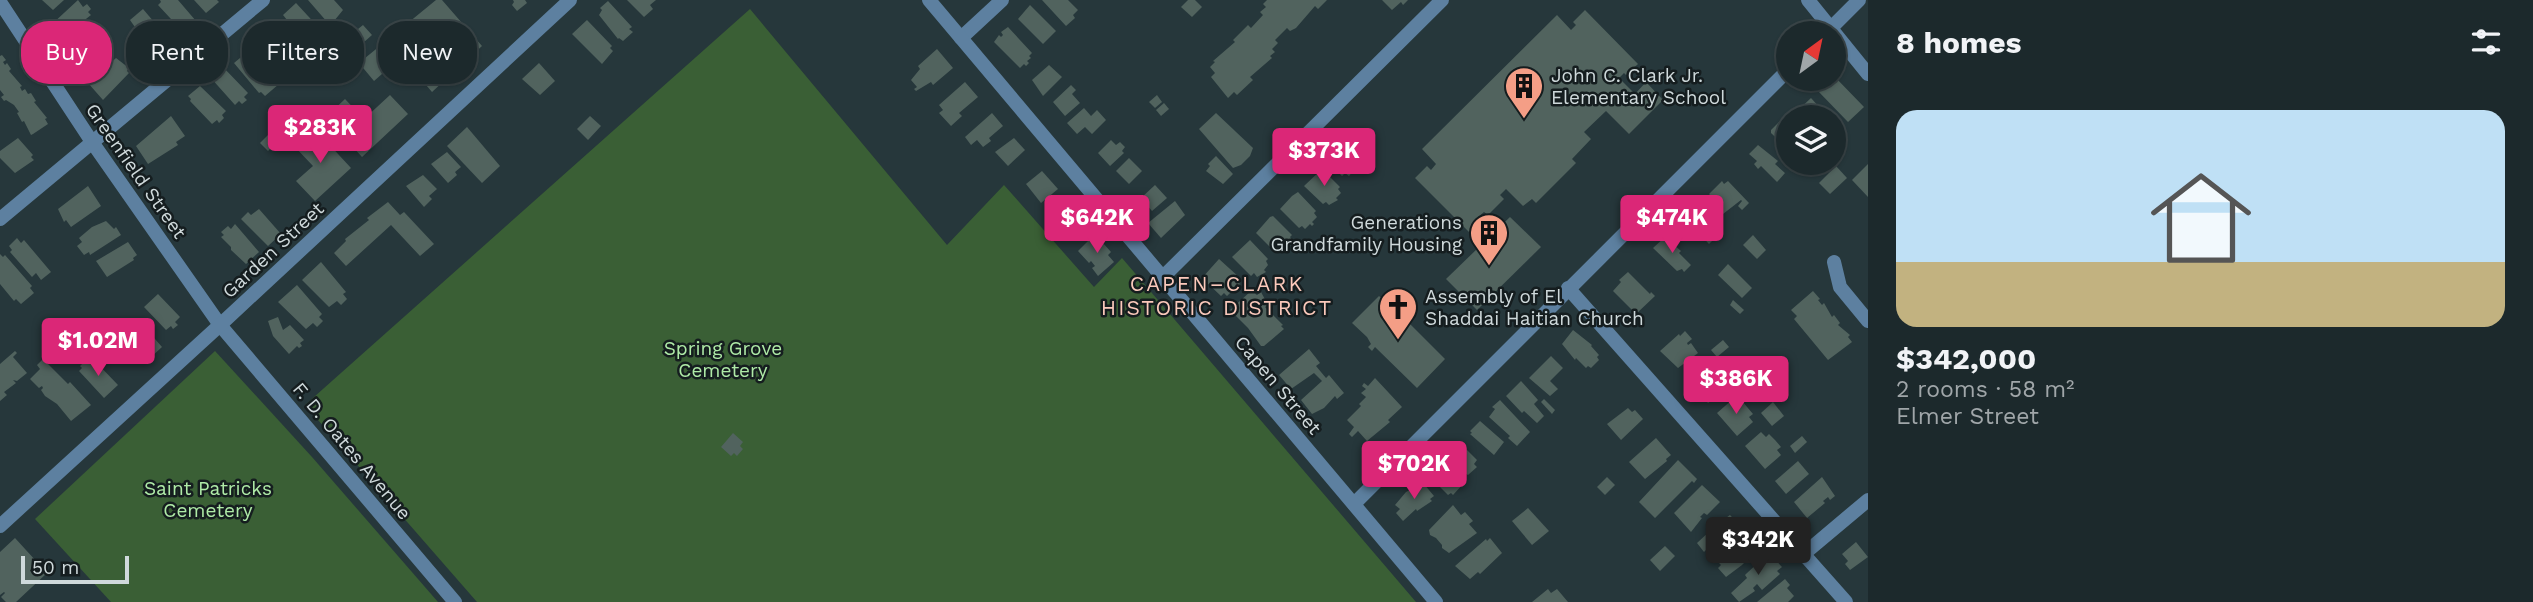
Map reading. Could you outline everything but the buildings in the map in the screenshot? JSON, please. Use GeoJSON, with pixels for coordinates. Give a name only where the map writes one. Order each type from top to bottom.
{"type":"FeatureCollection","features":[{"type":"Feature","properties":{"kind":"street"},"geometry":{"type":"LineString","coordinates":[[0,219],[263,0]]}},
{"type":"Feature","properties":{"kind":"street","name":"Garden Street"},"geometry":{"type":"LineString","coordinates":[[0,526],[220,326],[570,0]]}},
{"type":"Feature","properties":{"kind":"street","name":"Capen Street"},"geometry":{"type":"LineString","coordinates":[[929,0],[1436,602]]}},
{"type":"Feature","properties":{"kind":"street"},"geometry":{"type":"LineString","coordinates":[[961,38],[1002,0]]}},
{"type":"Feature","properties":{"kind":"street"},"geometry":{"type":"LineString","coordinates":[[1163,277],[1442,0]]}},
{"type":"Feature","properties":{"kind":"street"},"geometry":{"type":"LineString","coordinates":[[1808,0],[1822,21]]}},
{"type":"Feature","properties":{"kind":"street"},"geometry":{"type":"LineString","coordinates":[[1839,21],[1859,0]]}},
{"type":"Feature","properties":{"kind":"street","name":"Greenfield Street"},"geometry":{"type":"LineString","coordinates":[[0,2],[92,142],[220,326]]}},
{"type":"Feature","properties":{"kind":"street"},"geometry":{"type":"LineString","coordinates":[[1846,50],[1868,74]]}},
{"type":"Feature","properties":{"kind":"street"},"geometry":{"type":"LineString","coordinates":[[1354,504],[1776,83]]}},
{"type":"Feature","properties":{"kind":"street"},"geometry":{"type":"LineString","coordinates":[[1834,262],[1840,287],[1868,321]]}},
{"type":"Feature","properties":{"kind":"street"},"geometry":{"type":"LineString","coordinates":[[1568,288],[1846,602]]}},
{"type":"Feature","properties":{"kind":"street","name":"F. D. Oates Avenue"},"geometry":{"type":"LineString","coordinates":[[220,326],[455,602]]}},
{"type":"Feature","properties":{"kind":"street"},"geometry":{"type":"LineString","coordinates":[[1805,553],[1868,500]]}},
{"type":"Feature","properties":{"kind":"green space","name":"Spring Grove Cemetery"},"geometry":{"type":"Polygon","coordinates":[[[750,9],[947,245],[1004,185],[1094,287],[1122,258],[1416,602],[477,602],[305,405],[750,9]]]}},
{"type":"Feature","properties":{"kind":"green space","name":"Saint Patricks Cemetery"},"geometry":{"type":"Polygon","coordinates":[[[215,351],[312,457],[438,602],[111,602],[35,519],[215,351]]]}},
{"type":"Feature","properties":{"kind":"place","name":"John C. Clark Jr. Elementary School"},"geometry":{"type":"Point","coordinates":[1524,120]}},
{"type":"Feature","properties":{"kind":"place","name":"Generations Grandfamily Housing"},"geometry":{"type":"Point","coordinates":[1489,267]}},
{"type":"Feature","properties":{"kind":"place","name":"Assembly of El Shaddai Haitian Church"},"geometry":{"type":"Point","coordinates":[1398,341]}},
{"type":"Feature","properties":{"kind":"district","name":"CAPEN–CLARK HISTORIC DISTRICT"},"geometry":{"type":"Point","coordinates":[1217,295]}}]}
